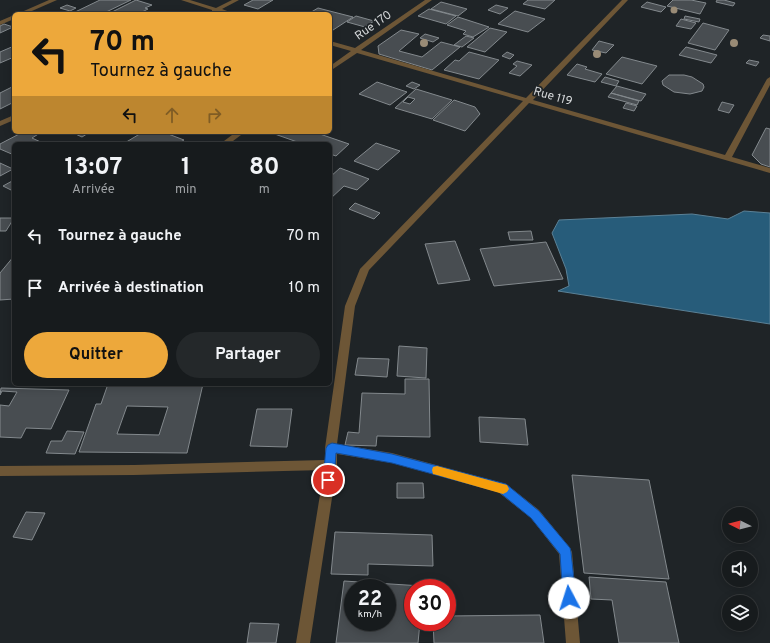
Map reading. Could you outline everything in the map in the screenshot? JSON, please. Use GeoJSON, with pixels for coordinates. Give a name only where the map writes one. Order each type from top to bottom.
{"type":"FeatureCollection","features":[{"type":"Feature","properties":{"kind":"street"},"geometry":{"type":"LineString","coordinates":[[25,12],[54,0]]}},
{"type":"Feature","properties":{"kind":"street"},"geometry":{"type":"LineString","coordinates":[[184,0],[224,12]]}},
{"type":"Feature","properties":{"kind":"street"},"geometry":{"type":"LineString","coordinates":[[213,12],[236,0]]}},
{"type":"Feature","properties":{"kind":"street","name":"Rue 170"},"geometry":{"type":"LineString","coordinates":[[332,68],[429,0]]}},
{"type":"Feature","properties":{"kind":"street"},"geometry":{"type":"LineString","coordinates":[[303,643],[331,465],[350,306],[364,268],[625,0]]}},
{"type":"Feature","properties":{"kind":"street"},"geometry":{"type":"LineString","coordinates":[[0,23],[12,18]]}},
{"type":"Feature","properties":{"kind":"street","name":"Rue 119"},"geometry":{"type":"LineString","coordinates":[[332,44],[770,171]]}},
{"type":"Feature","properties":{"kind":"street"},"geometry":{"type":"LineString","coordinates":[[727,159],[770,79]]}},
{"type":"Feature","properties":{"kind":"street"},"geometry":{"type":"LineString","coordinates":[[0,124],[12,117]]}},
{"type":"Feature","properties":{"kind":"street"},"geometry":{"type":"LineString","coordinates":[[227,142],[238,134]]}},
{"type":"Feature","properties":{"kind":"street"},"geometry":{"type":"LineString","coordinates":[[332,448],[392,458],[502,488],[535,514],[566,552],[573,643]]}},
{"type":"Feature","properties":{"kind":"street"},"geometry":{"type":"LineString","coordinates":[[0,471],[134,470],[331,465]]}},
{"type":"Feature","properties":{"kind":"water"},"geometry":{"type":"Polygon","coordinates":[[[744,211],[770,213],[770,324],[558,291],[569,286],[566,269],[552,233],[559,220],[692,214],[728,219],[744,211]]]}},
{"type":"Feature","properties":{"kind":"building"},"geometry":{"type":"Polygon","coordinates":[[[100,0],[131,0],[106,12],[75,12],[100,0]]]}},
{"type":"Feature","properties":{"kind":"building"},"geometry":{"type":"Polygon","coordinates":[[[136,0],[152,5],[145,8],[148,9],[142,12],[112,12],[136,0]]]}},
{"type":"Feature","properties":{"kind":"building"},"geometry":{"type":"Polygon","coordinates":[[[253,0],[273,0],[258,9],[244,5],[253,0]]]}},
{"type":"Feature","properties":{"kind":"building"},"geometry":{"type":"Polygon","coordinates":[[[528,0],[555,0],[545,9],[523,4],[528,0]]]}},
{"type":"Feature","properties":{"kind":"building"},"geometry":{"type":"Polygon","coordinates":[[[673,0],[691,0],[706,3],[700,14],[667,6],[673,0]]]}},
{"type":"Feature","properties":{"kind":"building"},"geometry":{"type":"Polygon","coordinates":[[[717,0],[735,3],[733,6],[716,2],[717,0]]]}},
{"type":"Feature","properties":{"kind":"building"},"geometry":{"type":"Polygon","coordinates":[[[441,2],[467,9],[458,16],[431,9],[441,2]]]}},
{"type":"Feature","properties":{"kind":"building"},"geometry":{"type":"Polygon","coordinates":[[[647,2],[666,7],[661,12],[641,7],[647,2]]]}},
{"type":"Feature","properties":{"kind":"building"},"geometry":{"type":"Polygon","coordinates":[[[67,5],[76,8],[70,11],[60,8],[67,5]]]}},
{"type":"Feature","properties":{"kind":"building"},"geometry":{"type":"Polygon","coordinates":[[[496,5],[508,8],[500,14],[488,10],[496,5]]]}},
{"type":"Feature","properties":{"kind":"building"},"geometry":{"type":"Polygon","coordinates":[[[318,8],[353,17],[332,31],[332,12],[311,12],[318,8]]]}},
{"type":"Feature","properties":{"kind":"building"},"geometry":{"type":"Polygon","coordinates":[[[429,9],[456,16],[446,24],[418,16],[429,9]]]}},
{"type":"Feature","properties":{"kind":"building"},"geometry":{"type":"Polygon","coordinates":[[[515,11],[545,19],[528,32],[498,24],[515,11]]]}},
{"type":"Feature","properties":{"kind":"building"},"geometry":{"type":"Polygon","coordinates":[[[356,16],[374,21],[365,27],[347,22],[356,16]]]}},
{"type":"Feature","properties":{"kind":"building"},"geometry":{"type":"Polygon","coordinates":[[[685,16],[700,19],[699,22],[684,19],[685,16]]]}},
{"type":"Feature","properties":{"kind":"building"},"geometry":{"type":"Polygon","coordinates":[[[458,17],[489,27],[473,37],[463,34],[466,31],[447,25],[458,17]]]}},
{"type":"Feature","properties":{"kind":"building"},"geometry":{"type":"Polygon","coordinates":[[[681,19],[696,23],[691,29],[676,26],[681,19]]]}},
{"type":"Feature","properties":{"kind":"building"},"geometry":{"type":"Polygon","coordinates":[[[703,23],[729,30],[715,50],[688,43],[703,23]]]}},
{"type":"Feature","properties":{"kind":"building"},"geometry":{"type":"Polygon","coordinates":[[[4,24],[12,27],[0,33],[0,26],[4,24]]]}},
{"type":"Feature","properties":{"kind":"building"},"geometry":{"type":"Polygon","coordinates":[[[490,28],[507,32],[485,52],[467,47],[490,28]]]}},
{"type":"Feature","properties":{"kind":"building"},"geometry":{"type":"Polygon","coordinates":[[[401,30],[419,34],[399,51],[422,57],[441,42],[460,47],[432,70],[379,54],[378,46],[401,30]]]}},
{"type":"Feature","properties":{"kind":"building"},"geometry":{"type":"Polygon","coordinates":[[[425,34],[439,38],[433,42],[420,38],[425,34]]]}},
{"type":"Feature","properties":{"kind":"building"},"geometry":{"type":"Polygon","coordinates":[[[763,35],[770,36],[770,41],[760,38],[763,35]]]}},
{"type":"Feature","properties":{"kind":"building"},"geometry":{"type":"Polygon","coordinates":[[[466,36],[474,38],[462,47],[454,45],[466,36]]]}},
{"type":"Feature","properties":{"kind":"building"},"geometry":{"type":"Polygon","coordinates":[[[599,41],[614,45],[606,53],[592,50],[599,41]]]}},
{"type":"Feature","properties":{"kind":"building"},"geometry":{"type":"Polygon","coordinates":[[[12,47],[12,58],[0,63],[0,52],[12,47]]]}},
{"type":"Feature","properties":{"kind":"building"},"geometry":{"type":"Polygon","coordinates":[[[686,47],[717,55],[711,63],[679,55],[686,47]]]}},
{"type":"Feature","properties":{"kind":"building"},"geometry":{"type":"Polygon","coordinates":[[[469,52],[499,60],[479,79],[444,70],[455,60],[459,61],[469,52]]]}},
{"type":"Feature","properties":{"kind":"building"},"geometry":{"type":"Polygon","coordinates":[[[507,52],[514,55],[510,59],[502,56],[507,52]]]}},
{"type":"Feature","properties":{"kind":"building"},"geometry":{"type":"Polygon","coordinates":[[[622,57],[657,66],[642,84],[606,74],[622,57]]]}},
{"type":"Feature","properties":{"kind":"building"},"geometry":{"type":"Polygon","coordinates":[[[749,60],[759,62],[756,66],[746,63],[749,60]]]}},
{"type":"Feature","properties":{"kind":"building"},"geometry":{"type":"Polygon","coordinates":[[[517,61],[532,65],[520,76],[509,73],[517,66],[513,64],[517,61]]]}},
{"type":"Feature","properties":{"kind":"building"},"geometry":{"type":"Polygon","coordinates":[[[577,64],[587,67],[585,69],[602,74],[595,82],[567,75],[577,64]]]}},
{"type":"Feature","properties":{"kind":"building"},"geometry":{"type":"Polygon","coordinates":[[[669,75],[684,75],[692,77],[703,84],[704,87],[702,91],[690,94],[674,92],[663,85],[662,81],[669,75]]]}},
{"type":"Feature","properties":{"kind":"building"},"geometry":{"type":"Polygon","coordinates":[[[605,77],[619,81],[616,86],[601,82],[605,77]]]}},
{"type":"Feature","properties":{"kind":"building"},"geometry":{"type":"Polygon","coordinates":[[[377,82],[407,92],[390,105],[359,94],[377,82]]]}},
{"type":"Feature","properties":{"kind":"building"},"geometry":{"type":"Polygon","coordinates":[[[412,82],[420,85],[414,89],[406,86],[412,82]]]}},
{"type":"Feature","properties":{"kind":"building"},"geometry":{"type":"Polygon","coordinates":[[[617,86],[646,94],[641,101],[611,93],[617,86]]]}},
{"type":"Feature","properties":{"kind":"building"},"geometry":{"type":"Polygon","coordinates":[[[12,87],[12,103],[0,109],[0,93],[12,87]]]}},
{"type":"Feature","properties":{"kind":"building"},"geometry":{"type":"Polygon","coordinates":[[[416,89],[452,100],[432,119],[395,108],[416,89]],[[408,97],[403,102],[410,104],[415,99],[408,97]]]}},
{"type":"Feature","properties":{"kind":"building"},"geometry":{"type":"Polygon","coordinates":[[[611,93],[639,101],[637,105],[608,97],[611,93]]]}},
{"type":"Feature","properties":{"kind":"building"},"geometry":{"type":"Polygon","coordinates":[[[454,100],[475,107],[480,114],[465,131],[433,120],[454,100]]]}},
{"type":"Feature","properties":{"kind":"building"},"geometry":{"type":"Polygon","coordinates":[[[722,102],[734,105],[729,113],[718,110],[722,102]]]}},
{"type":"Feature","properties":{"kind":"building"},"geometry":{"type":"Polygon","coordinates":[[[626,103],[637,106],[634,111],[623,108],[626,103]]]}},
{"type":"Feature","properties":{"kind":"building"},"geometry":{"type":"Polygon","coordinates":[[[766,128],[770,129],[770,167],[761,164],[752,155],[766,128]]]}},
{"type":"Feature","properties":{"kind":"building"},"geometry":{"type":"Polygon","coordinates":[[[19,134],[38,134],[32,138],[41,142],[12,142],[12,154],[0,149],[0,144],[19,134]]]}},
{"type":"Feature","properties":{"kind":"building"},"geometry":{"type":"Polygon","coordinates":[[[75,134],[87,134],[82,137],[75,134]]]}},
{"type":"Feature","properties":{"kind":"building"},"geometry":{"type":"Polygon","coordinates":[[[140,134],[168,134],[184,140],[180,142],[126,142],[140,134]]]}},
{"type":"Feature","properties":{"kind":"building"},"geometry":{"type":"Polygon","coordinates":[[[275,134],[320,134],[349,144],[336,156],[332,155],[332,142],[297,142],[275,134]]]}},
{"type":"Feature","properties":{"kind":"building"},"geometry":{"type":"Polygon","coordinates":[[[376,143],[400,151],[378,170],[354,161],[376,143]]]}},
{"type":"Feature","properties":{"kind":"building"},"geometry":{"type":"Polygon","coordinates":[[[0,163],[12,169],[12,170],[0,176],[0,163]]]}},
{"type":"Feature","properties":{"kind":"building"},"geometry":{"type":"Polygon","coordinates":[[[340,168],[369,179],[357,190],[344,186],[332,197],[332,175],[340,168]]]}},
{"type":"Feature","properties":{"kind":"building"},"geometry":{"type":"Polygon","coordinates":[[[12,181],[12,190],[3,186],[12,181]]]}},
{"type":"Feature","properties":{"kind":"building"},"geometry":{"type":"Polygon","coordinates":[[[355,203],[380,213],[374,219],[349,209],[355,203]]]}},
{"type":"Feature","properties":{"kind":"building"},"geometry":{"type":"Polygon","coordinates":[[[0,218],[12,218],[12,221],[6,231],[0,231],[0,218]]]}},
{"type":"Feature","properties":{"kind":"building"},"geometry":{"type":"Polygon","coordinates":[[[531,231],[533,240],[510,240],[508,232],[531,231]]]}},
{"type":"Feature","properties":{"kind":"building"},"geometry":{"type":"Polygon","coordinates":[[[455,241],[470,280],[438,284],[425,244],[455,241]]]}},
{"type":"Feature","properties":{"kind":"building"},"geometry":{"type":"Polygon","coordinates":[[[546,242],[563,279],[494,286],[480,249],[546,242]]]}},
{"type":"Feature","properties":{"kind":"building"},"geometry":{"type":"Polygon","coordinates":[[[12,258],[12,299],[0,300],[0,273],[12,258]]]}},
{"type":"Feature","properties":{"kind":"building"},"geometry":{"type":"Polygon","coordinates":[[[399,346],[427,348],[426,378],[397,376],[399,346]]]}},
{"type":"Feature","properties":{"kind":"building"},"geometry":{"type":"Polygon","coordinates":[[[358,358],[389,359],[387,377],[355,375],[358,358]]]}},
{"type":"Feature","properties":{"kind":"building"},"geometry":{"type":"Polygon","coordinates":[[[405,379],[429,379],[430,437],[377,436],[376,446],[345,445],[348,432],[359,433],[362,393],[405,394],[405,379]]]}},
{"type":"Feature","properties":{"kind":"building"},"geometry":{"type":"Polygon","coordinates":[[[107,386],[203,386],[187,453],[79,452],[96,404],[101,404],[107,386]],[[127,406],[117,434],[159,435],[168,407],[127,406]]]}},
{"type":"Feature","properties":{"kind":"building"},"geometry":{"type":"Polygon","coordinates":[[[1,388],[69,390],[51,429],[26,428],[21,438],[0,437],[0,405],[9,406],[17,392],[2,391],[0,395],[1,388]]]}},
{"type":"Feature","properties":{"kind":"building"},"geometry":{"type":"Polygon","coordinates":[[[257,409],[292,409],[287,447],[250,446],[257,409]]]}},
{"type":"Feature","properties":{"kind":"building"},"geometry":{"type":"Polygon","coordinates":[[[479,417],[525,419],[528,445],[480,442],[479,417]]]}},
{"type":"Feature","properties":{"kind":"building"},"geometry":{"type":"Polygon","coordinates":[[[67,431],[84,432],[75,454],[46,453],[51,441],[62,441],[67,431]]]}},
{"type":"Feature","properties":{"kind":"building"},"geometry":{"type":"Polygon","coordinates":[[[572,475],[649,480],[669,579],[584,573],[572,475]]]}},
{"type":"Feature","properties":{"kind":"building"},"geometry":{"type":"Polygon","coordinates":[[[397,483],[423,483],[424,498],[397,498],[397,483]]]}},
{"type":"Feature","properties":{"kind":"building"},"geometry":{"type":"Polygon","coordinates":[[[26,512],[45,513],[32,540],[13,537],[26,512]]]}},
{"type":"Feature","properties":{"kind":"building"},"geometry":{"type":"Polygon","coordinates":[[[335,532],[432,535],[433,566],[368,564],[368,575],[331,574],[335,532]]]}},
{"type":"Feature","properties":{"kind":"building"},"geometry":{"type":"Polygon","coordinates":[[[589,577],[666,582],[679,643],[619,643],[612,600],[591,599],[589,577]]]}},
{"type":"Feature","properties":{"kind":"building"},"geometry":{"type":"Polygon","coordinates":[[[344,581],[344,631],[396,631],[396,584],[404,585],[404,631],[419,631],[418,643],[336,643],[344,581]]]}},
{"type":"Feature","properties":{"kind":"building"},"geometry":{"type":"Polygon","coordinates":[[[540,615],[544,643],[434,643],[433,631],[456,631],[456,616],[540,615]]]}},
{"type":"Feature","properties":{"kind":"building"},"geometry":{"type":"Polygon","coordinates":[[[250,623],[279,624],[276,643],[247,643],[250,623]]]}},
{"type":"Feature","properties":{"kind":"slow traffic"},"geometry":{"type":"LineString","coordinates":[[437,470],[503,489]]}},
{"type":"Feature","properties":{"kind":"route"},"geometry":{"type":"LineString","coordinates":[[328,480],[332,448],[392,458],[502,488],[535,514],[566,552],[569,598]]}}]}
